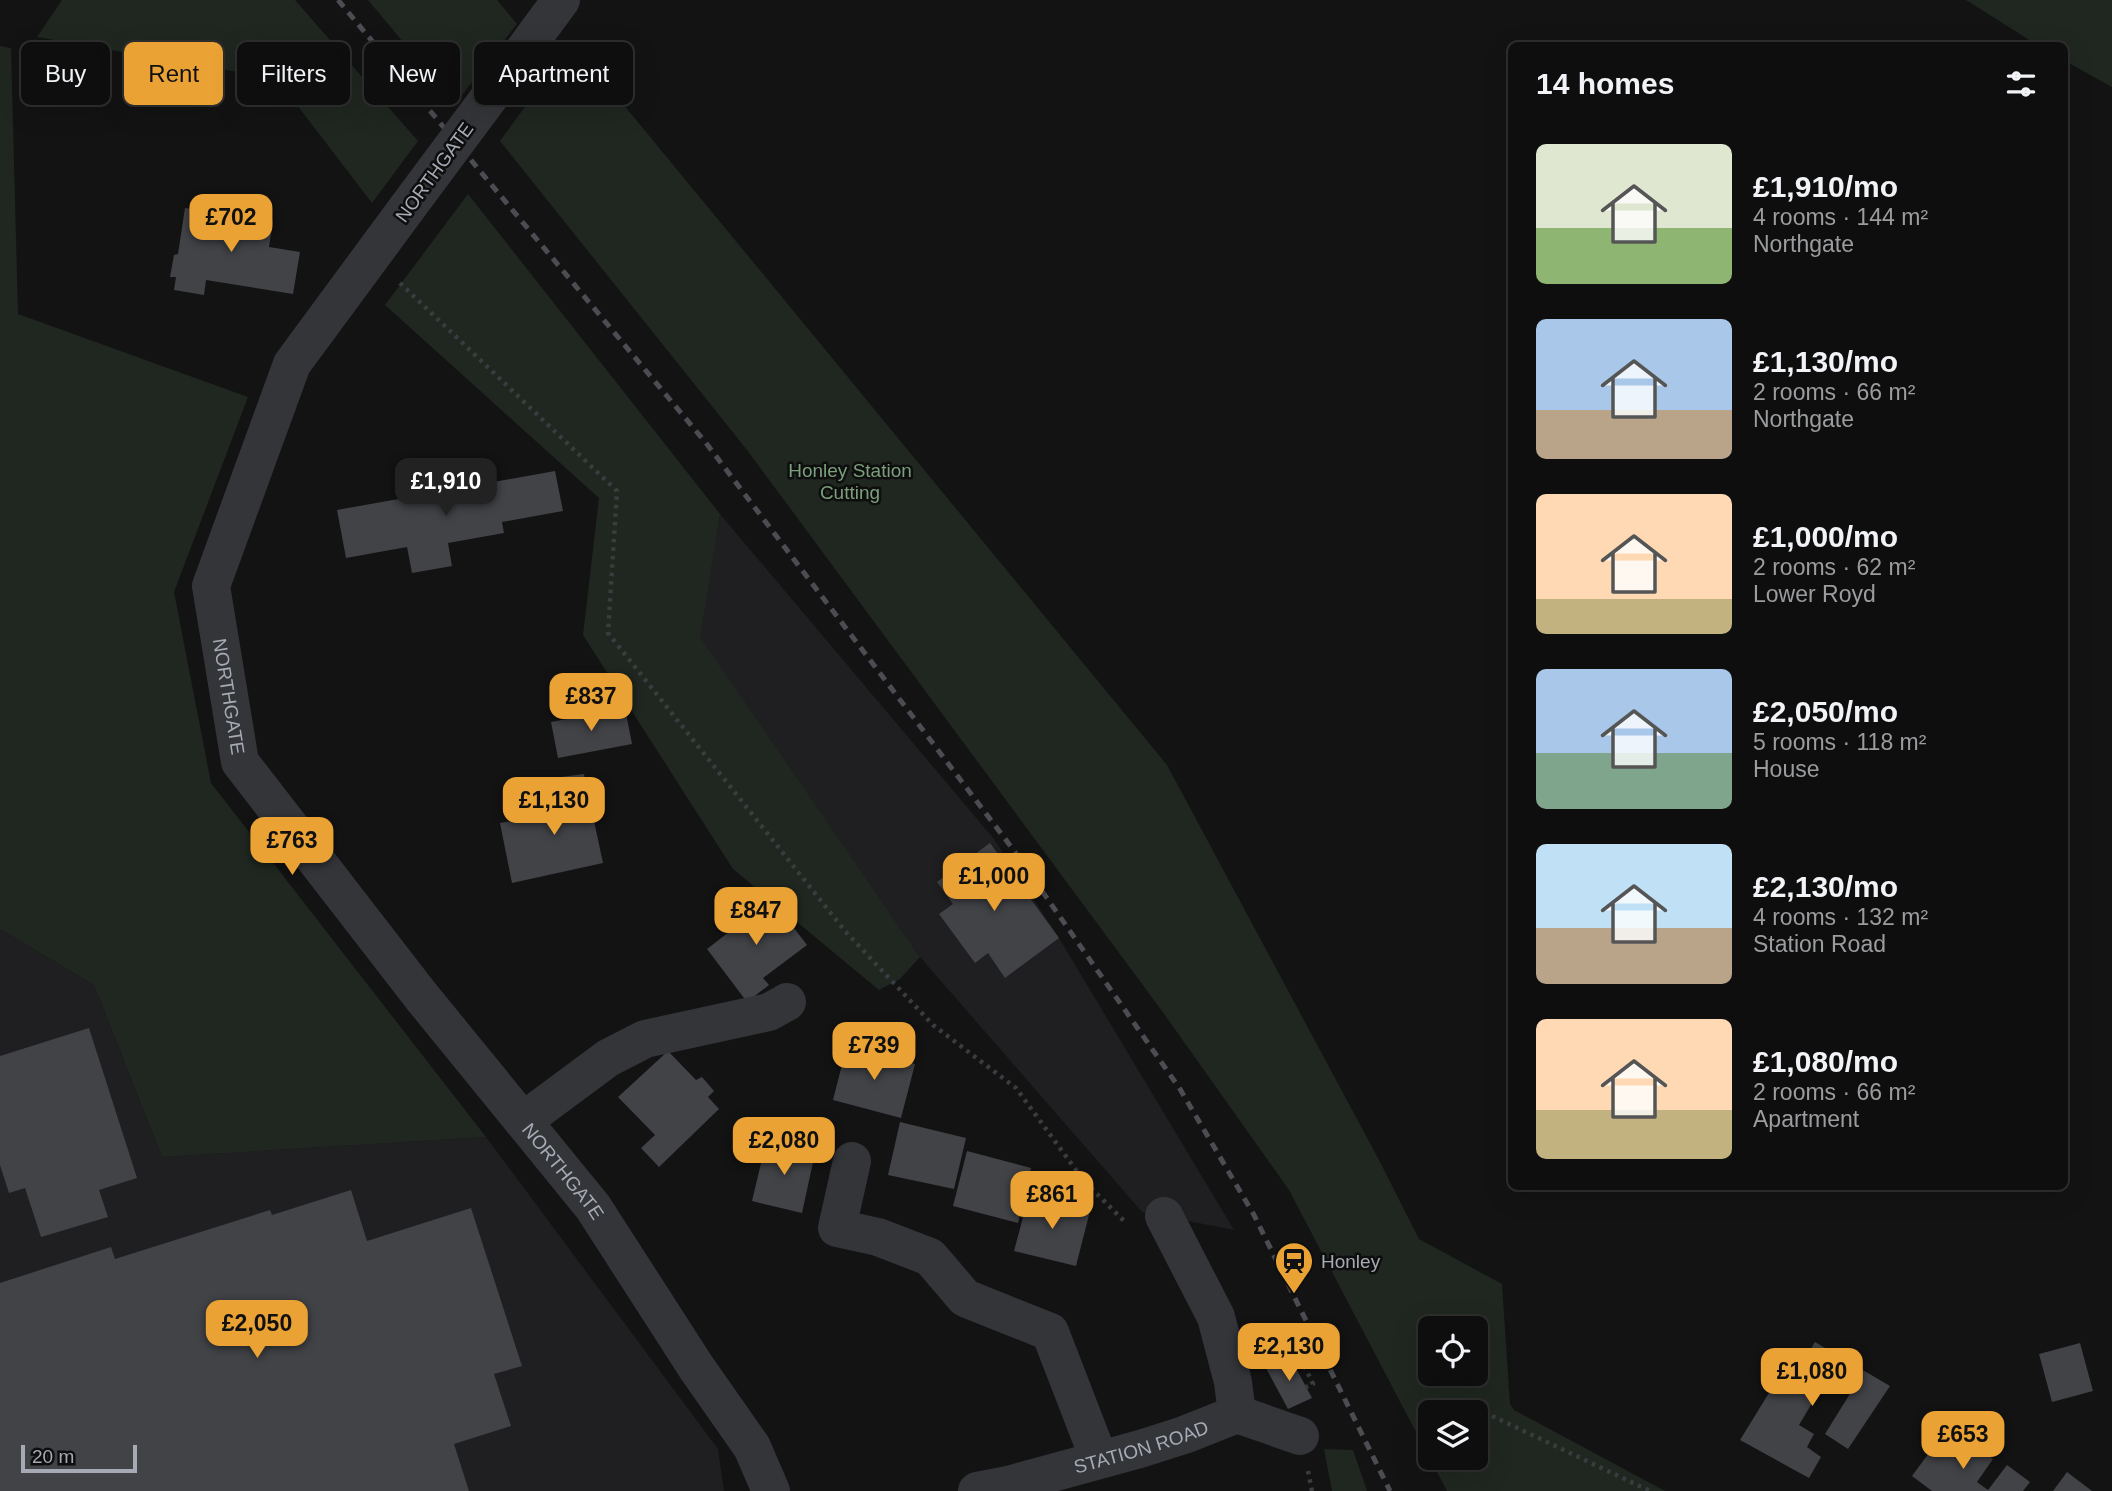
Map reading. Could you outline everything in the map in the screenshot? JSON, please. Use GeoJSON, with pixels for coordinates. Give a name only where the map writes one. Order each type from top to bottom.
{"type":"FeatureCollection","features":[{"type":"Feature","properties":{"kind":"street","name":"NORTHGATE"},"geometry":{"type":"LineString","coordinates":[[561,0],[292,364],[211,586],[240,762],[421,996],[593,1207],[696,1367],[752,1447],[771,1491]]}},
{"type":"Feature","properties":{"kind":"street"},"geometry":{"type":"LineString","coordinates":[[523,1121],[608,1058],[645,1039],[769,1012],[787,1002]]}},
{"type":"Feature","properties":{"kind":"street"},"geometry":{"type":"LineString","coordinates":[[852,1161],[837,1228],[878,1237],[930,1257],[965,1298],[1050,1332],[1099,1459]]}},
{"type":"Feature","properties":{"kind":"street"},"geometry":{"type":"LineString","coordinates":[[1166,1221],[1216,1317],[1233,1382],[1237,1414],[1300,1436]]}},
{"type":"Feature","properties":{"kind":"street","name":"STATION ROAD"},"geometry":{"type":"LineString","coordinates":[[998,1489],[1184,1435],[1237,1414]]}},
{"type":"Feature","properties":{"kind":"path"},"geometry":{"type":"LineString","coordinates":[[372,256],[617,491],[608,633],[845,931],[933,1025],[1016,1088],[1084,1181],[1132,1228],[1166,1221]]}},
{"type":"Feature","properties":{"kind":"path"},"geometry":{"type":"LineString","coordinates":[[1304,1346],[1297,1350],[1313,1384],[1306,1387]]}},
{"type":"Feature","properties":{"kind":"path"},"geometry":{"type":"LineString","coordinates":[[1488,1414],[1650,1491]]}},
{"type":"Feature","properties":{"kind":"shaded area"},"geometry":{"type":"Polygon","coordinates":[[[720,514],[994,839],[1059,938],[1234,1230],[1142,1212],[920,957],[699,637],[720,514]]]}},
{"type":"Feature","properties":{"kind":"shaded area"},"geometry":{"type":"Polygon","coordinates":[[[0,929],[94,985],[162,1157],[486,1137],[718,1449],[724,1491],[0,1491],[0,929]]]}},
{"type":"Feature","properties":{"kind":"green space"},"geometry":{"type":"Polygon","coordinates":[[[62,0],[295,0],[332,42],[237,42],[237,72],[223,70],[223,42],[124,42],[124,52],[110,50],[110,42],[66,42],[37,37],[62,0]]]}},
{"type":"Feature","properties":{"kind":"green space"},"geometry":{"type":"Polygon","coordinates":[[[368,0],[497,0],[517,24],[503,42],[474,42],[474,79],[460,98],[460,42],[403,42],[368,0]]]}},
{"type":"Feature","properties":{"kind":"green space"},"geometry":{"type":"Polygon","coordinates":[[[1966,0],[2112,0],[2112,87],[2068,63],[2068,42],[2032,42],[1966,0]]]}},
{"type":"Feature","properties":{"kind":"green space"},"geometry":{"type":"Polygon","coordinates":[[[0,46],[11,48],[18,314],[248,397],[174,592],[211,783],[486,1137],[162,1157],[94,985],[0,929],[0,46]]]}},
{"type":"Feature","properties":{"kind":"green space"},"geometry":{"type":"Polygon","coordinates":[[[350,63],[364,79],[364,105],[387,105],[418,141],[372,203],[297,105],[350,105],[350,63]]]}},
{"type":"Feature","properties":{"kind":"green space","name":"Honley Station Cutting"},"geometry":{"type":"Polygon","coordinates":[[[526,105],[624,105],[1167,765],[1419,1239],[1502,1284],[1510,1404],[1514,1410],[1665,1491],[1447,1491],[1436,1470],[1488,1470],[1488,1400],[1418,1400],[1418,1436],[1289,1190],[1162,1011],[747,450],[500,141],[526,105]]]}},
{"type":"Feature","properties":{"kind":"green space"},"geometry":{"type":"Polygon","coordinates":[[[468,194],[720,514],[700,637],[920,957],[900,979],[879,990],[733,869],[583,635],[599,498],[385,305],[468,194]]]}},
{"type":"Feature","properties":{"kind":"green space"},"geometry":{"type":"Polygon","coordinates":[[[1324,1449],[1353,1450],[1367,1491],[1332,1491],[1324,1449]]]}},
{"type":"Feature","properties":{"kind":"building"},"geometry":{"type":"Polygon","coordinates":[[[185,208],[273,221],[269,247],[300,252],[293,294],[206,280],[204,295],[174,290],[176,277],[170,277],[174,255],[178,254],[185,208]]]}},
{"type":"Feature","properties":{"kind":"building"},"geometry":{"type":"Polygon","coordinates":[[[555,471],[563,511],[502,522],[504,533],[448,543],[452,566],[412,573],[407,547],[346,558],[337,510],[555,471]]]}},
{"type":"Feature","properties":{"kind":"building"},"geometry":{"type":"Polygon","coordinates":[[[625,708],[632,744],[558,758],[551,722],[625,708]]]}},
{"type":"Feature","properties":{"kind":"building"},"geometry":{"type":"Polygon","coordinates":[[[584,774],[603,863],[512,883],[500,823],[555,813],[553,803],[565,801],[561,777],[584,774]]]}},
{"type":"Feature","properties":{"kind":"building"},"geometry":{"type":"Polygon","coordinates":[[[990,843],[1059,938],[1005,978],[988,953],[975,963],[939,914],[953,904],[937,882],[990,843]]]}},
{"type":"Feature","properties":{"kind":"building"},"geometry":{"type":"Polygon","coordinates":[[[771,898],[807,945],[763,978],[769,985],[747,1002],[707,949],[729,932],[720,921],[736,910],[743,920],[771,898]]]}},
{"type":"Feature","properties":{"kind":"building"},"geometry":{"type":"Polygon","coordinates":[[[89,1028],[137,1178],[99,1190],[108,1217],[41,1237],[25,1188],[9,1193],[0,1165],[0,1056],[89,1028]]]}},
{"type":"Feature","properties":{"kind":"building"},"geometry":{"type":"Polygon","coordinates":[[[847,1045],[915,1064],[901,1118],[833,1100],[847,1045]]]}},
{"type":"Feature","properties":{"kind":"building"},"geometry":{"type":"Polygon","coordinates":[[[668,1051],[696,1080],[702,1077],[714,1091],[708,1097],[719,1109],[659,1167],[641,1148],[655,1135],[618,1097],[668,1051]]]}},
{"type":"Feature","properties":{"kind":"building"},"geometry":{"type":"Polygon","coordinates":[[[900,1122],[966,1138],[954,1189],[888,1175],[900,1122]]]}},
{"type":"Feature","properties":{"kind":"building"},"geometry":{"type":"Polygon","coordinates":[[[766,1142],[815,1153],[802,1213],[752,1201],[766,1142]]]}},
{"type":"Feature","properties":{"kind":"building"},"geometry":{"type":"Polygon","coordinates":[[[967,1151],[1031,1168],[1018,1223],[953,1206],[967,1151]]]}},
{"type":"Feature","properties":{"kind":"building"},"geometry":{"type":"Polygon","coordinates":[[[351,1190],[367,1241],[471,1208],[522,1366],[494,1374],[511,1426],[454,1444],[469,1491],[0,1491],[0,1283],[111,1247],[115,1259],[270,1210],[272,1215],[351,1190]]]}},
{"type":"Feature","properties":{"kind":"building"},"geometry":{"type":"Polygon","coordinates":[[[1029,1195],[1090,1211],[1076,1266],[1014,1251],[1029,1195]]]}},
{"type":"Feature","properties":{"kind":"building"},"geometry":{"type":"Polygon","coordinates":[[[1815,1342],[1890,1386],[1848,1449],[1825,1434],[1851,1392],[1827,1378],[1799,1425],[1814,1434],[1807,1447],[1821,1457],[1809,1478],[1740,1440],[1791,1357],[1801,1365],[1815,1342]]]}},
{"type":"Feature","properties":{"kind":"building"},"geometry":{"type":"Polygon","coordinates":[[[2080,1343],[2093,1391],[2052,1402],[2039,1354],[2080,1343]]]}},
{"type":"Feature","properties":{"kind":"building"},"geometry":{"type":"Polygon","coordinates":[[[1290,1357],[1312,1398],[1288,1409],[1266,1368],[1290,1357]]]}},
{"type":"Feature","properties":{"kind":"building"},"geometry":{"type":"Polygon","coordinates":[[[1940,1438],[1962,1454],[1970,1443],[1993,1459],[1977,1482],[1988,1490],[2007,1465],[2030,1482],[2023,1491],[1932,1491],[1912,1476],[1940,1438]]]}},
{"type":"Feature","properties":{"kind":"building"},"geometry":{"type":"Polygon","coordinates":[[[2067,1472],[2092,1491],[2053,1491],[2067,1472]]]}},
{"type":"Feature","properties":{"kind":"railway"},"geometry":{"type":"LineString","coordinates":[[338,0],[706,443],[1012,848],[1180,1089],[1254,1215],[1390,1491]]}},
{"type":"Feature","properties":{"kind":"place","name":"Honley"},"geometry":{"type":"Point","coordinates":[1294,1295]}}]}
